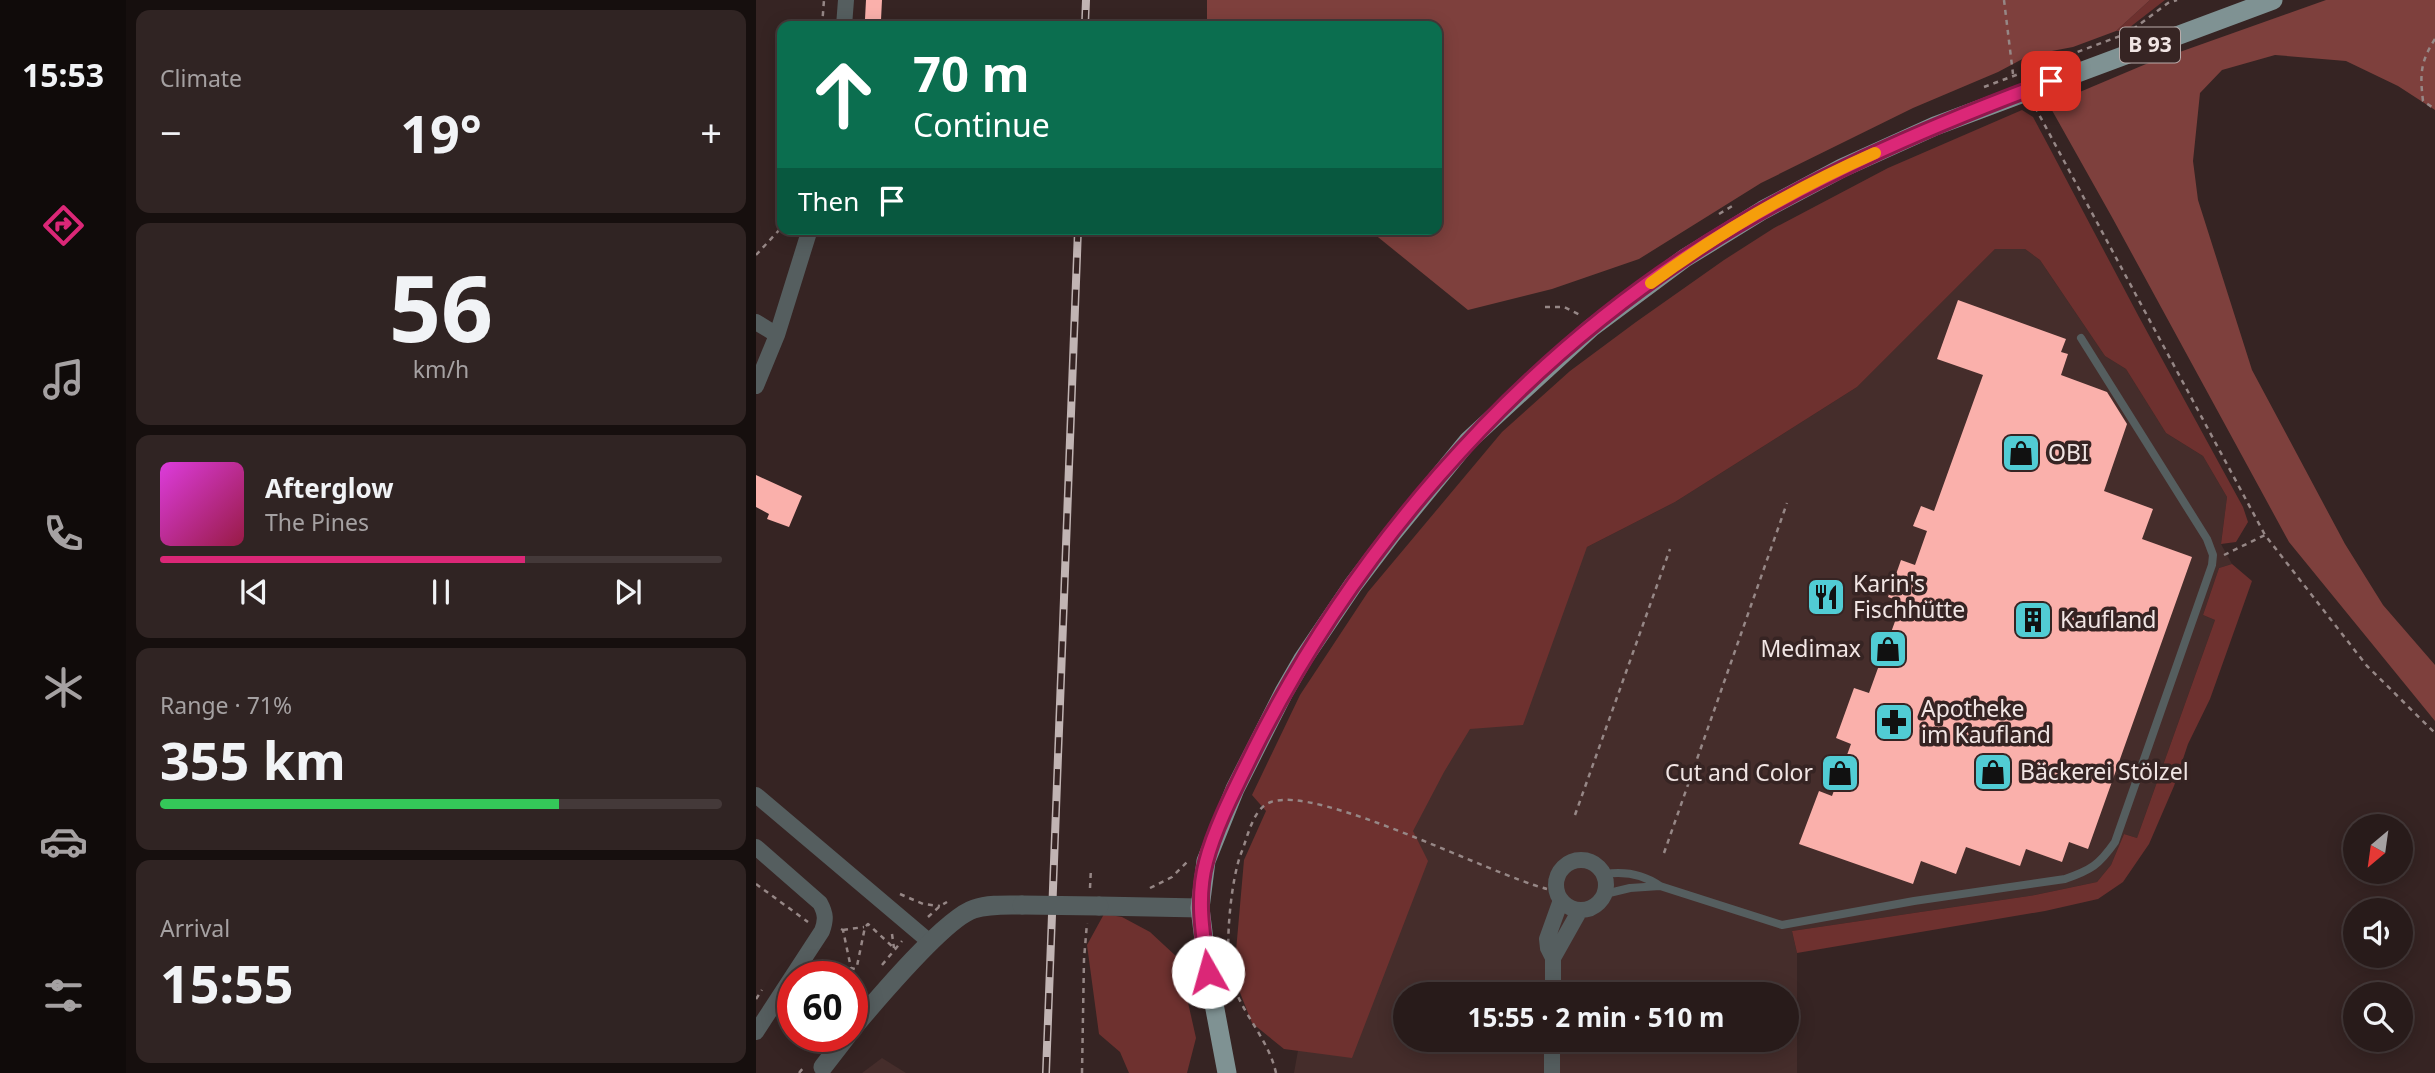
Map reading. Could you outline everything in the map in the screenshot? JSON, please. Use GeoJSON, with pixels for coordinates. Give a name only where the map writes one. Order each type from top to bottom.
{"type":"FeatureCollection","features":[{"type":"Feature","properties":{"kind":"main road","name":"B 93"},"geometry":{"type":"LineString","coordinates":[[1227,1073],[1208,972],[1200,908],[1206,861],[1235,789],[1303,659],[1353,585],[1468,441],[1591,328],[1685,258],[1763,210],[1842,167],[1935,126],[2019,79],[2273,0]]}},
{"type":"Feature","properties":{"kind":"street"},"geometry":{"type":"LineString","coordinates":[[844,21],[846,0]]}},
{"type":"Feature","properties":{"kind":"street"},"geometry":{"type":"LineString","coordinates":[[756,386],[777,335],[808,235]]}},
{"type":"Feature","properties":{"kind":"street"},"geometry":{"type":"LineString","coordinates":[[756,322],[777,335]]}},
{"type":"Feature","properties":{"kind":"street"},"geometry":{"type":"LineString","coordinates":[[756,795],[931,943]]}},
{"type":"Feature","properties":{"kind":"street"},"geometry":{"type":"LineString","coordinates":[[756,846],[820,903],[825,911],[823,929],[756,1032]]}},
{"type":"Feature","properties":{"kind":"street"},"geometry":{"type":"LineString","coordinates":[[1586,859],[1597,864],[1605,874],[1605,894],[1593,907],[1580,910],[1569,907],[1559,896],[1556,885],[1558,874],[1565,865],[1586,859]]}},
{"type":"Feature","properties":{"kind":"street"},"geometry":{"type":"LineString","coordinates":[[1553,982],[1553,958],[1547,939],[1559,896]]}},
{"type":"Feature","properties":{"kind":"street"},"geometry":{"type":"LineString","coordinates":[[868,1012],[948,926],[971,909],[990,905],[1200,908]]}},
{"type":"Feature","properties":{"kind":"street"},"geometry":{"type":"LineString","coordinates":[[1553,958],[1580,910]]}},
{"type":"Feature","properties":{"kind":"street"},"geometry":{"type":"LineString","coordinates":[[824,1071],[836,1052]]}},
{"type":"Feature","properties":{"kind":"street"},"geometry":{"type":"LineString","coordinates":[[1552,1052],[1552,1073]]}},
{"type":"Feature","properties":{"kind":"lane"},"geometry":{"type":"LineString","coordinates":[[1605,874],[1630,873],[1648,878],[1660,886],[1782,925],[1914,901],[2066,879],[2088,871],[2100,862],[2115,842],[2213,555],[2200,528],[2081,338]]}},
{"type":"Feature","properties":{"kind":"lane"},"geometry":{"type":"LineString","coordinates":[[1605,894],[1630,888],[1660,886]]}},
{"type":"Feature","properties":{"kind":"path"},"geometry":{"type":"LineString","coordinates":[[822,21],[824,0]]}},
{"type":"Feature","properties":{"kind":"path"},"geometry":{"type":"LineString","coordinates":[[2004,0],[2019,79],[2265,535],[2367,666],[2435,733]]}},
{"type":"Feature","properties":{"kind":"path"},"geometry":{"type":"LineString","coordinates":[[1975,91],[2019,79],[2128,33],[2168,3],[2177,0]]}},
{"type":"Feature","properties":{"kind":"path"},"geometry":{"type":"LineString","coordinates":[[2435,39],[2427,51],[2420,73],[2423,101],[2435,109]]}},
{"type":"Feature","properties":{"kind":"path"},"geometry":{"type":"LineString","coordinates":[[1709,220],[1741,201]]}},
{"type":"Feature","properties":{"kind":"path"},"geometry":{"type":"LineString","coordinates":[[756,255],[777,232]]}},
{"type":"Feature","properties":{"kind":"path"},"geometry":{"type":"LineString","coordinates":[[1545,307],[1564,307],[1581,316],[1591,328]]}},
{"type":"Feature","properties":{"kind":"path"},"geometry":{"type":"LineString","coordinates":[[1664,853],[1787,503]]}},
{"type":"Feature","properties":{"kind":"path"},"geometry":{"type":"LineString","coordinates":[[2213,555],[2223,555],[2265,535]]}},
{"type":"Feature","properties":{"kind":"path"},"geometry":{"type":"LineString","coordinates":[[1575,815],[1670,549]]}},
{"type":"Feature","properties":{"kind":"path"},"geometry":{"type":"LineString","coordinates":[[1276,1073],[1264,1042],[1238,998],[1229,963],[1229,930],[1236,865],[1254,821],[1261,809],[1270,802],[1304,800],[1366,820],[1559,896]]}},
{"type":"Feature","properties":{"kind":"path"},"geometry":{"type":"LineString","coordinates":[[1144,891],[1172,877],[1190,858]]}},
{"type":"Feature","properties":{"kind":"path"},"geometry":{"type":"LineString","coordinates":[[1082,1073],[1084,959],[1092,905],[1091,868]]}},
{"type":"Feature","properties":{"kind":"path"},"geometry":{"type":"LineString","coordinates":[[756,884],[823,929],[843,930],[871,926],[894,948]]}},
{"type":"Feature","properties":{"kind":"path"},"geometry":{"type":"LineString","coordinates":[[843,930],[849,964],[855,969],[864,927]]}},
{"type":"Feature","properties":{"kind":"shaded area"},"geometry":{"type":"Polygon","coordinates":[[[1207,0],[2150,0],[2116,31],[2073,47],[2030,55],[1998,72],[1913,108],[1761,183],[1639,259],[1552,289],[1468,310],[1375,235],[1442,235],[1442,21],[1207,21],[1207,0]]]}},
{"type":"Feature","properties":{"kind":"shaded area"},"geometry":{"type":"Polygon","coordinates":[[[2150,0],[2165,0],[2125,31],[2116,31],[2150,0]]]}},
{"type":"Feature","properties":{"kind":"shaded area"},"geometry":{"type":"Polygon","coordinates":[[[2326,0],[2435,0],[2435,110],[2398,86],[2346,61],[2275,55],[2222,70],[2200,93],[2193,161],[2198,200],[2252,370],[2345,544],[2383,605],[2435,665],[2435,721],[2289,542],[2049,105],[2146,64],[2326,0]]]}},
{"type":"Feature","properties":{"kind":"shaded area"},"geometry":{"type":"Polygon","coordinates":[[[2022,110],[2033,117],[2243,507],[2248,522],[2236,542],[2221,544],[2227,497],[2203,456],[2166,433],[2126,369],[2105,356],[2040,260],[2025,249],[1995,249],[1857,387],[1675,502],[1587,547],[1523,725],[1470,729],[1413,831],[1428,861],[1352,1058],[1284,1049],[1252,1023],[1237,985],[1236,951],[1244,860],[1266,811],[1252,795],[1300,695],[1368,592],[1502,432],[1570,371],[1724,260],[1774,228],[1888,168],[2022,110]]]}},
{"type":"Feature","properties":{"kind":"shaded area"},"geometry":{"type":"Polygon","coordinates":[[[1995,249],[2025,249],[2040,260],[2105,356],[2126,369],[2166,433],[2203,456],[2227,497],[2221,544],[2232,564],[2219,568],[2203,615],[2215,620],[2137,838],[2124,834],[2111,865],[2097,882],[2035,895],[1792,931],[1797,953],[1797,982],[1393,982],[1393,1052],[1797,1052],[1797,1073],[1294,1073],[1329,877],[1587,547],[1675,502],[1857,387],[1995,249]]]}},
{"type":"Feature","properties":{"kind":"shaded area"},"geometry":{"type":"Polygon","coordinates":[[[2232,564],[2252,581],[2210,699],[2188,744],[2174,786],[2149,844],[2123,882],[2098,899],[2045,911],[1797,953],[1792,931],[2035,895],[2097,882],[2111,865],[2124,834],[2137,838],[2215,620],[2203,615],[2219,568],[2232,564]]]}},
{"type":"Feature","properties":{"kind":"shaded area"},"geometry":{"type":"Polygon","coordinates":[[[1104,914],[1122,917],[1150,932],[1178,958],[1196,1038],[1187,1073],[1129,1073],[1120,1052],[1099,1034],[1087,945],[1104,914]]]}},
{"type":"Feature","properties":{"kind":"shaded area"},"geometry":{"type":"Polygon","coordinates":[[[882,1058],[906,1073],[862,1073],[882,1058]]]}},
{"type":"Feature","properties":{"kind":"building"},"geometry":{"type":"Polygon","coordinates":[[[866,0],[882,0],[881,20],[865,19],[866,0]]]}},
{"type":"Feature","properties":{"kind":"building","name":"Kaufland"},"geometry":{"type":"Polygon","coordinates":[[[1958,300],[2066,339],[2061,352],[2068,354],[2061,375],[2107,392],[2127,424],[2104,491],[2153,509],[2142,539],[2192,557],[2088,849],[2069,842],[2062,862],[2026,849],[2020,866],[1966,847],[1956,874],[1921,861],[1913,884],[1799,844],[1819,791],[1832,796],[1851,744],[1836,738],[1854,688],[1869,693],[1882,657],[1875,654],[1882,635],[1889,638],[1902,602],[1888,597],[1901,560],[1915,565],[1927,531],[1913,526],[1921,506],[1934,511],[1983,375],[1937,359],[1958,300]]]}},
{"type":"Feature","properties":{"kind":"building"},"geometry":{"type":"Polygon","coordinates":[[[756,475],[802,496],[789,527],[767,519],[769,514],[756,507],[756,475]]]}},
{"type":"Feature","properties":{"kind":"building","name":"Karin's Fischhütte"},"geometry":{"type":"Polygon","coordinates":[[[1820,585],[1839,592],[1833,609],[1814,602],[1820,585]]]}},
{"type":"Feature","properties":{"kind":"railway"},"geometry":{"type":"LineString","coordinates":[[1085,21],[1086,0]]}},
{"type":"Feature","properties":{"kind":"railway"},"geometry":{"type":"LineString","coordinates":[[1046,1073],[1078,235]]}},
{"type":"Feature","properties":{"kind":"slow traffic"},"geometry":{"type":"LineString","coordinates":[[1651,283],[1685,258],[1763,210],[1842,167],[1875,153]]}},
{"type":"Feature","properties":{"kind":"place","name":"OBI"},"geometry":{"type":"Point","coordinates":[2021,453]}},
{"type":"Feature","properties":{"kind":"place","name":"Karin's Fischhütte"},"geometry":{"type":"Point","coordinates":[1826,597]}},
{"type":"Feature","properties":{"kind":"place","name":"Kaufland"},"geometry":{"type":"Point","coordinates":[2033,620]}},
{"type":"Feature","properties":{"kind":"place","name":"Medimax"},"geometry":{"type":"Point","coordinates":[1888,649]}},
{"type":"Feature","properties":{"kind":"place","name":"Apotheke im Kaufland"},"geometry":{"type":"Point","coordinates":[1894,722]}},
{"type":"Feature","properties":{"kind":"place","name":"Bäckerei Stölzel"},"geometry":{"type":"Point","coordinates":[1993,772]}},
{"type":"Feature","properties":{"kind":"place","name":"Cut and Color"},"geometry":{"type":"Point","coordinates":[1840,773]}},
{"type":"Feature","properties":{"kind":"route"},"geometry":{"type":"LineString","coordinates":[[1208,972],[1200,908],[1201,892],[1206,861],[1235,789],[1303,659],[1353,585],[1468,441],[1566,349],[1685,258],[1763,210],[1842,167],[1935,126],[2051,81]]}}]}
